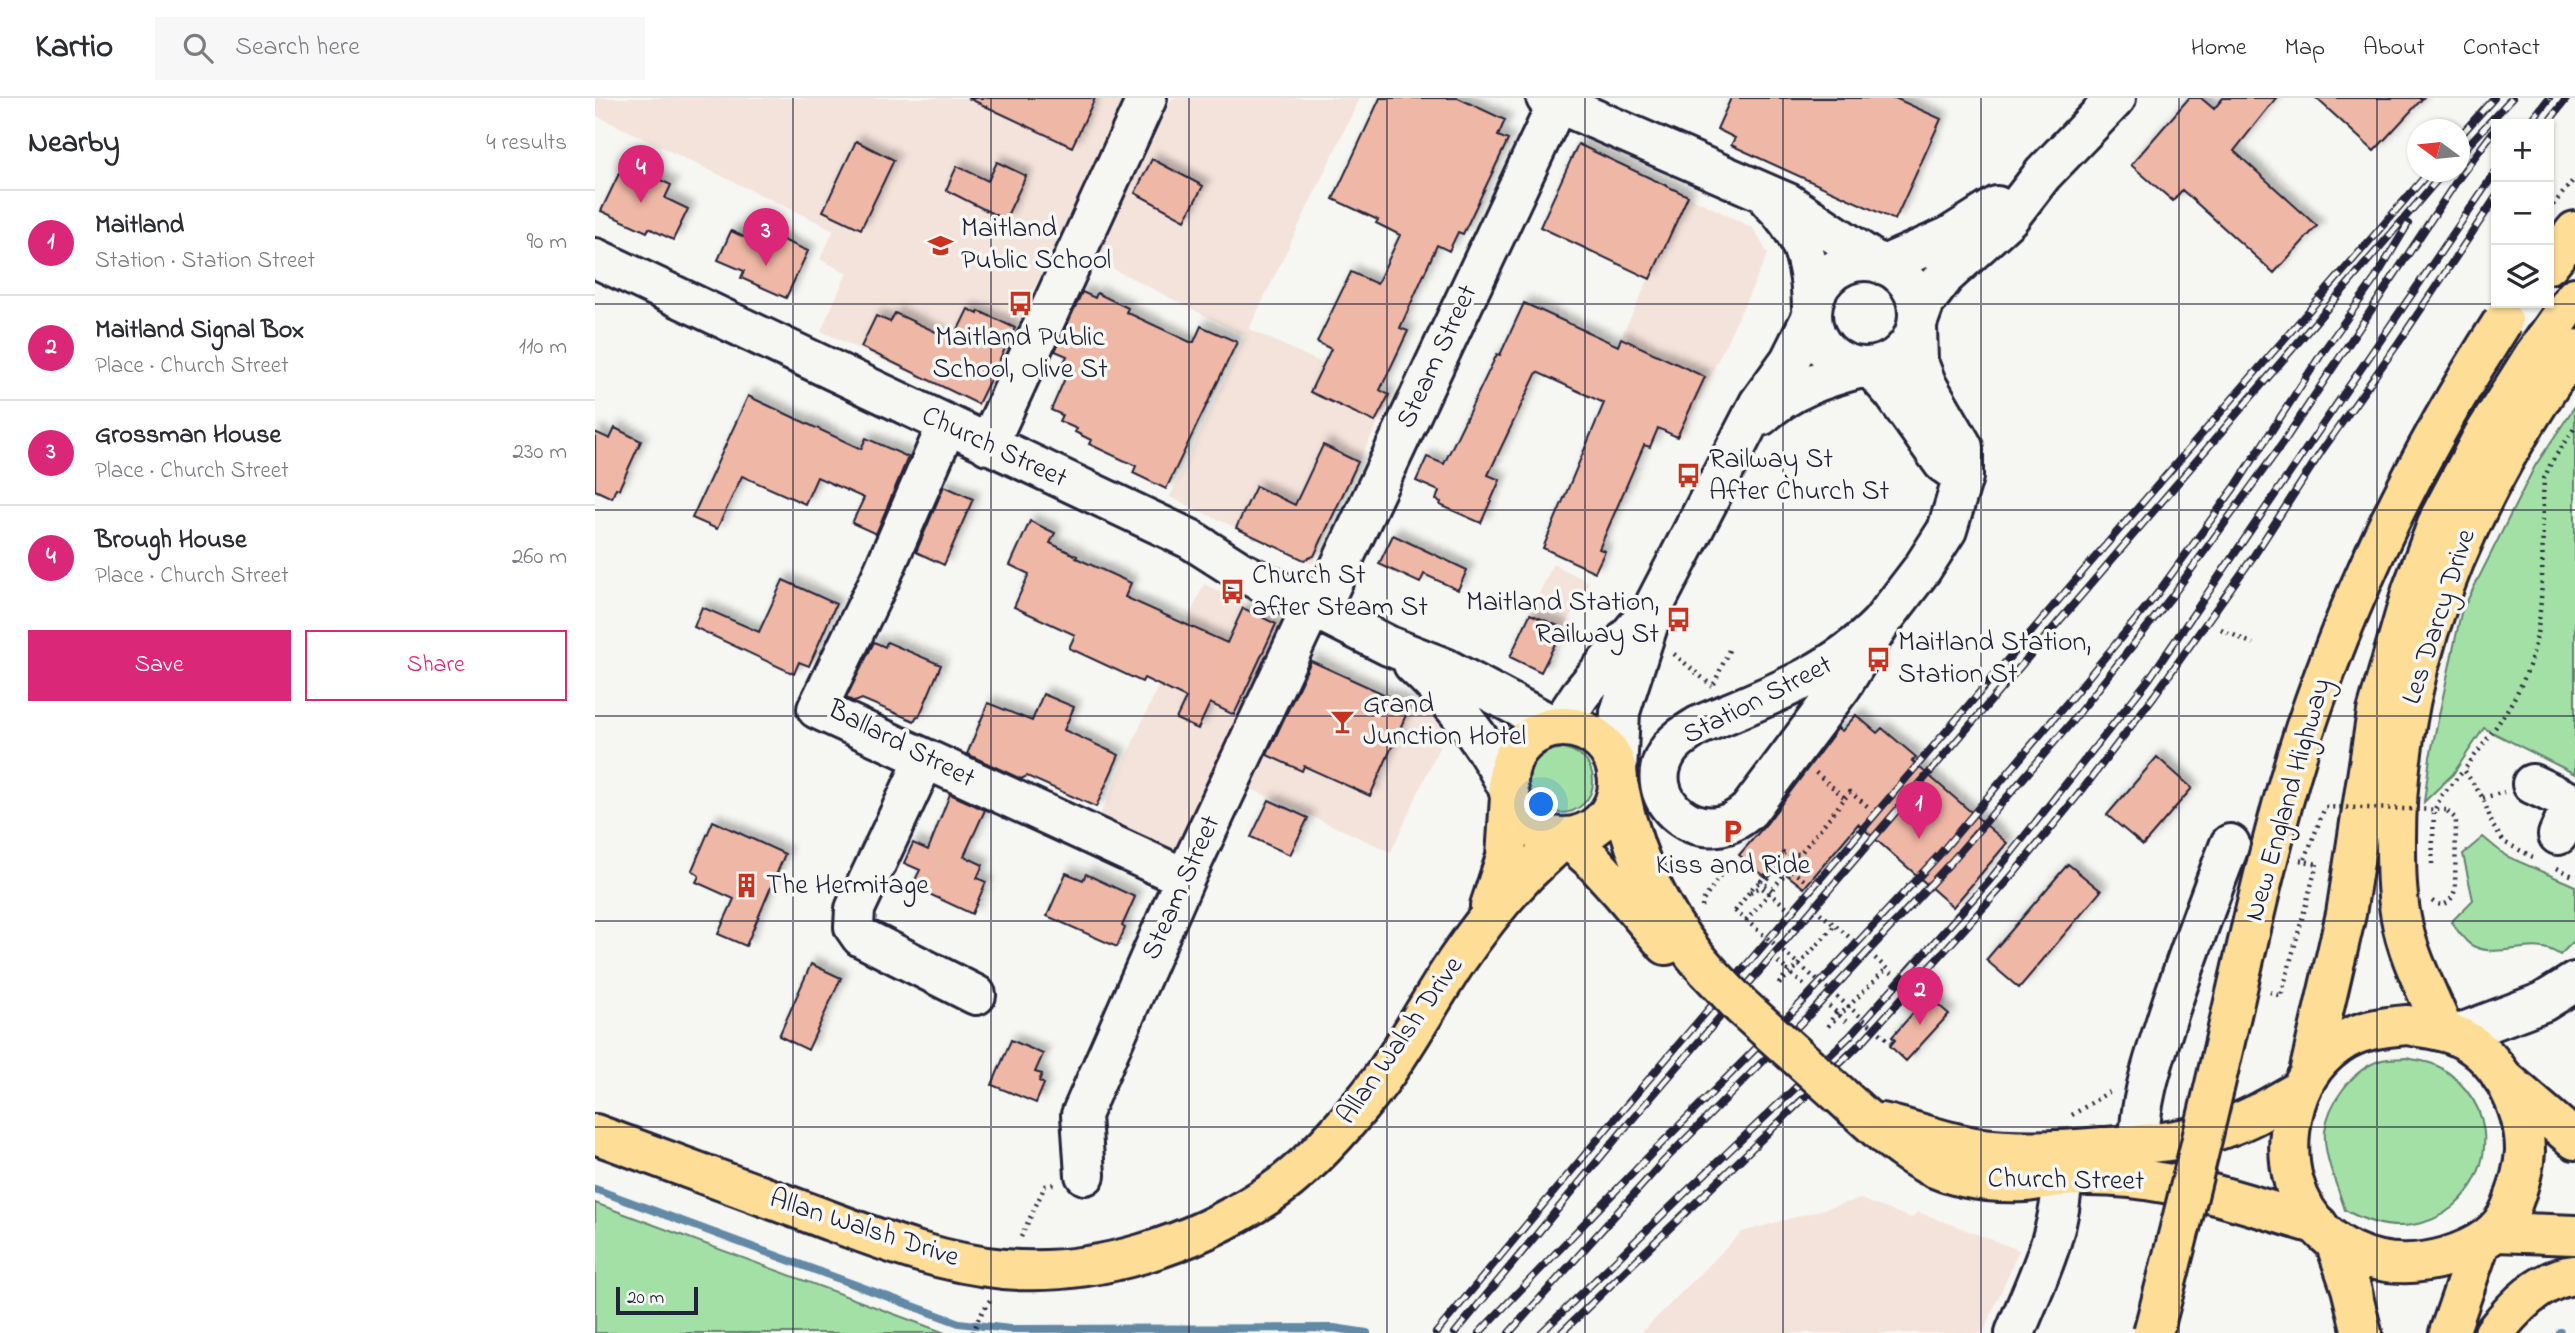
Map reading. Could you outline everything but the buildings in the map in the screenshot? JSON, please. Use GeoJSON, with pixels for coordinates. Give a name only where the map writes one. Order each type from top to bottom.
{"type":"FeatureCollection","features":[{"type":"Feature","properties":{"kind":"main road"},"geometry":{"type":"LineString","coordinates":[[2554,258],[2575,231]]}},
{"type":"Feature","properties":{"kind":"main road"},"geometry":{"type":"LineString","coordinates":[[2362,1333],[2351,1288],[2326,1233],[2295,1189],[2289,1160],[2289,1132],[2346,914],[2377,712],[2411,590],[2440,517],[2483,436],[2532,358],[2575,297]]}},
{"type":"Feature","properties":{"kind":"main road","name":"New England Highway"},"geometry":{"type":"LineString","coordinates":[[2153,1333],[2186,1212],[2247,945],[2305,732],[2341,631],[2389,520],[2449,406],[2510,312]]}},
{"type":"Feature","properties":{"kind":"main road","name":"Les Darcy Drive"},"geometry":{"type":"LineString","coordinates":[[2449,1034],[2406,941],[2396,884],[2396,802],[2405,726],[2420,656],[2443,588],[2472,519],[2506,454],[2575,349]]}},
{"type":"Feature","properties":{"kind":"main road"},"geometry":{"type":"LineString","coordinates":[[1558,727],[1582,730],[1592,735],[1608,751],[1617,779],[1612,807],[1598,825],[1577,835],[1565,837],[1541,833],[1530,827],[1514,808],[1509,793],[1510,767],[1520,748],[1536,734],[1558,727]]}},
{"type":"Feature","properties":{"kind":"main road","name":"Church Street"},"geometry":{"type":"LineString","coordinates":[[1617,779],[1636,847],[1681,937],[1705,973]]}},
{"type":"Feature","properties":{"kind":"main road","name":"Allan Walsh Drive"},"geometry":{"type":"LineString","coordinates":[[595,1134],[930,1257],[1006,1269],[1045,1269],[1087,1265],[1136,1255],[1180,1241],[1269,1194],[1322,1149],[1364,1102],[1485,916],[1503,872],[1509,793]]}},
{"type":"Feature","properties":{"kind":"main road","name":"Church Street"},"geometry":{"type":"LineString","coordinates":[[1565,837],[1622,893],[1658,937],[1705,973],[1895,1146],[1937,1170],[1982,1181],[2027,1181],[2062,1177],[2132,1178],[2212,1193],[2326,1233]]}},
{"type":"Feature","properties":{"kind":"main road","name":"Allan Walsh Drive"},"geometry":{"type":"LineString","coordinates":[[1468,945],[1527,873],[1565,837]]}},
{"type":"Feature","properties":{"kind":"main road"},"geometry":{"type":"LineString","coordinates":[[2304,1082],[2323,1056],[2339,1043],[2380,1027],[2407,1025],[2449,1034],[2487,1058],[2501,1076],[2515,1101],[2523,1131],[2525,1152],[2522,1173],[2508,1215],[2488,1237],[2449,1333]]}},
{"type":"Feature","properties":{"kind":"main road"},"geometry":{"type":"LineString","coordinates":[[2501,1076],[2575,1140]]}},
{"type":"Feature","properties":{"kind":"main road","name":"Church Street"},"geometry":{"type":"LineString","coordinates":[[1868,1121],[1897,1126],[1947,1141],[2001,1149],[2046,1152],[2139,1145],[2189,1139],[2226,1128],[2260,1113],[2304,1082]]}},
{"type":"Feature","properties":{"kind":"main road"},"geometry":{"type":"LineString","coordinates":[[2326,1233],[2354,1254],[2376,1262],[2402,1264],[2432,1261],[2455,1254],[2488,1237],[2575,1236]]}},
{"type":"Feature","properties":{"kind":"main road"},"geometry":{"type":"LineString","coordinates":[[2494,1333],[2524,1299],[2545,1286],[2575,1275]]}},
{"type":"Feature","properties":{"kind":"street"},"geometry":{"type":"LineString","coordinates":[[988,445],[1147,98]]}},
{"type":"Feature","properties":{"kind":"street"},"geometry":{"type":"LineString","coordinates":[[1734,453],[1761,415],[1774,404],[1808,385],[1895,358],[1905,349],[1924,302],[1945,276],[2009,218],[2043,174],[2116,98]]}},
{"type":"Feature","properties":{"kind":"street"},"geometry":{"type":"LineString","coordinates":[[1552,101],[1805,213],[1906,281],[1913,293],[1917,323]]}},
{"type":"Feature","properties":{"kind":"street","name":"Steam Street"},"geometry":{"type":"LineString","coordinates":[[1085,1175],[1081,1115],[1185,878],[1315,609],[1552,101]]}},
{"type":"Feature","properties":{"kind":"street"},"geometry":{"type":"LineString","coordinates":[[1617,779],[1620,712],[1655,604],[1759,403],[1797,348],[1822,284],[1841,267],[1853,263],[1881,264],[1948,237],[2043,174]]}},
{"type":"Feature","properties":{"kind":"street"},"geometry":{"type":"LineString","coordinates":[[1751,187],[1778,208],[1798,237],[1811,274],[1815,331],[1827,351],[1846,364],[1866,367],[1894,394],[1943,463],[1963,477]]}},
{"type":"Feature","properties":{"kind":"street","name":"Church Street"},"geometry":{"type":"LineString","coordinates":[[595,258],[1190,539],[1240,571],[1389,646],[1445,668],[1558,727]]}},
{"type":"Feature","properties":{"kind":"street","name":"Station Street"},"geometry":{"type":"LineString","coordinates":[[1880,624],[1860,645],[1818,673],[1697,726],[1681,737],[1668,750],[1661,777],[1662,790],[1676,814],[1705,828],[1723,826],[1739,820],[1749,810],[1842,686],[1880,624],[1922,569],[1947,530],[1963,477],[1963,447],[1927,385],[1918,362],[1917,323]]}},
{"type":"Feature","properties":{"kind":"street","name":"Ballard Street"},"geometry":{"type":"LineString","coordinates":[[947,425],[880,579],[817,709],[1185,878]]}},
{"type":"Feature","properties":{"kind":"street"},"geometry":{"type":"LineString","coordinates":[[1558,727],[1580,695],[1655,604]]}},
{"type":"Feature","properties":{"kind":"street","name":"Church Street"},"geometry":{"type":"LineString","coordinates":[[1389,646],[1413,664],[1439,690],[1494,760],[1509,793]]}},
{"type":"Feature","properties":{"kind":"street"},"geometry":{"type":"LineString","coordinates":[[925,759],[855,909],[853,927],[861,937],[977,995]]}},
{"type":"Feature","properties":{"kind":"street"},"geometry":{"type":"LineString","coordinates":[[2532,784],[2559,833]]}},
{"type":"Feature","properties":{"kind":"street"},"geometry":{"type":"LineString","coordinates":[[2139,1145],[2142,1101],[2149,1076],[2188,954],[2230,844]]}},
{"type":"Feature","properties":{"kind":"street"},"geometry":{"type":"LineString","coordinates":[[2449,1034],[2543,1002],[2575,982]]}},
{"type":"Feature","properties":{"kind":"street"},"geometry":{"type":"LineString","coordinates":[[2015,1333],[2054,1233],[2062,1195],[2062,1177]]}},
{"type":"Feature","properties":{"kind":"path"},"geometry":{"type":"LineString","coordinates":[[2554,205],[2575,178]]}},
{"type":"Feature","properties":{"kind":"path"},"geometry":{"type":"LineString","coordinates":[[2431,877],[2434,811],[2442,795],[2464,770],[2510,704],[2529,666],[2538,626],[2545,479],[2551,463],[2575,427]]}},
{"type":"Feature","properties":{"kind":"path"},"geometry":{"type":"LineString","coordinates":[[2221,629],[2253,644]]}},
{"type":"Feature","properties":{"kind":"path"},"geometry":{"type":"LineString","coordinates":[[1713,686],[1729,650]]}},
{"type":"Feature","properties":{"kind":"path"},"geometry":{"type":"LineString","coordinates":[[2464,770],[2483,798],[2493,826],[2504,842],[2559,833],[2575,877]]}},
{"type":"Feature","properties":{"kind":"path"},"geometry":{"type":"LineString","coordinates":[[1845,798],[1850,792],[1871,809]]}},
{"type":"Feature","properties":{"kind":"path"},"geometry":{"type":"LineString","coordinates":[[2302,865],[2325,807],[2446,810],[2456,819],[2455,890],[2452,899],[2445,905],[2432,901],[2430,891]]}},
{"type":"Feature","properties":{"kind":"path"},"geometry":{"type":"LineString","coordinates":[[1701,912],[1703,901],[1730,864]]}},
{"type":"Feature","properties":{"kind":"path"},"geometry":{"type":"LineString","coordinates":[[2273,981],[2270,993],[2281,996],[2317,864]]}},
{"type":"Feature","properties":{"kind":"path"},"geometry":{"type":"LineString","coordinates":[[1746,921],[1789,869],[1808,883]]}},
{"type":"Feature","properties":{"kind":"path"},"geometry":{"type":"LineString","coordinates":[[1761,881],[1735,911],[1892,1043]]}},
{"type":"Feature","properties":{"kind":"path"},"geometry":{"type":"LineString","coordinates":[[1750,891],[1761,887],[1787,908]]}},
{"type":"Feature","properties":{"kind":"path"},"geometry":{"type":"LineString","coordinates":[[1820,913],[1854,941]]}},
{"type":"Feature","properties":{"kind":"path"},"geometry":{"type":"LineString","coordinates":[[1787,971],[1779,984],[1835,925]]}},
{"type":"Feature","properties":{"kind":"path"},"geometry":{"type":"LineString","coordinates":[[1875,958],[1895,976]]}},
{"type":"Feature","properties":{"kind":"path"},"geometry":{"type":"LineString","coordinates":[[1778,962],[1807,988]]}},
{"type":"Feature","properties":{"kind":"path"},"geometry":{"type":"LineString","coordinates":[[1836,1012],[1828,1026],[1886,968]]}},
{"type":"Feature","properties":{"kind":"path"},"geometry":{"type":"LineString","coordinates":[[1829,1006],[1849,1024]]}},
{"type":"Feature","properties":{"kind":"path"},"geometry":{"type":"LineString","coordinates":[[1021,1237],[1045,1186],[1085,1175]]}},
{"type":"Feature","properties":{"kind":"path"},"geometry":{"type":"LineString","coordinates":[[973,1333],[979,1317],[996,1290]]}},
{"type":"Feature","properties":{"kind":"shaded area","name":"Maitland Public School"},"geometry":{"type":"Polygon","coordinates":[[[595,98],[1124,98],[979,406],[821,331],[847,273],[820,259],[834,230],[595,115],[595,98]]]}},
{"type":"Feature","properties":{"kind":"shaded area"},"geometry":{"type":"Polygon","coordinates":[[[1172,98],[1360,98],[1249,329],[1392,396],[1358,462],[1313,564],[1170,497],[1245,336],[1094,259],[1172,98]]]}},
{"type":"Feature","properties":{"kind":"shaded area"},"geometry":{"type":"Polygon","coordinates":[[[1688,196],[1753,228],[1768,254],[1681,438],[1593,397],[1688,196]]]}},
{"type":"Feature","properties":{"kind":"shaded area"},"geometry":{"type":"Polygon","coordinates":[[[1553,564],[1589,582],[1541,672],[1510,657],[1553,564]]]}},
{"type":"Feature","properties":{"kind":"shaded area"},"geometry":{"type":"Polygon","coordinates":[[[1204,584],[1282,622],[1178,853],[1099,818],[1204,584]]]}},
{"type":"Feature","properties":{"kind":"shaded area"},"geometry":{"type":"Polygon","coordinates":[[[1308,658],[1450,723],[1391,852],[1249,788],[1308,658]]]}},
{"type":"Feature","properties":{"kind":"shaded area"},"geometry":{"type":"Polygon","coordinates":[[[1860,1199],[1911,1218],[1918,1212],[2019,1250],[1983,1333],[1641,1333],[1742,1232],[1860,1199]]]}},
{"type":"Feature","properties":{"kind":"green space"},"geometry":{"type":"Polygon","coordinates":[[[2575,406],[2575,774],[2484,728],[2453,774],[2424,802],[2430,757],[2461,613],[2535,466],[2575,406]]]}},
{"type":"Feature","properties":{"kind":"green space"},"geometry":{"type":"Polygon","coordinates":[[[1561,749],[1579,755],[1587,763],[1593,781],[1587,799],[1579,807],[1561,813],[1543,807],[1535,799],[1529,781],[1535,763],[1543,755],[1561,749]]]}},
{"type":"Feature","properties":{"kind":"green space"},"geometry":{"type":"Polygon","coordinates":[[[2483,837],[2506,856],[2575,886],[2575,940],[2560,955],[2550,950],[2529,947],[2484,950],[2467,942],[2451,922],[2473,900],[2463,854],[2483,837]]]}},
{"type":"Feature","properties":{"kind":"green space"},"geometry":{"type":"Polygon","coordinates":[[[2406,1058],[2438,1066],[2466,1090],[2478,1110],[2484,1130],[2484,1152],[2468,1191],[2453,1207],[2434,1219],[2395,1226],[2369,1221],[2345,1210],[2329,1161],[2325,1131],[2336,1099],[2351,1080],[2369,1065],[2382,1060],[2406,1058]]]}},
{"type":"Feature","properties":{"kind":"green space"},"geometry":{"type":"Polygon","coordinates":[[[595,1203],[945,1333],[595,1333],[595,1203]]]}},
{"type":"Feature","properties":{"kind":"waterway"},"geometry":{"type":"LineString","coordinates":[[595,1189],[959,1323],[1010,1329],[1334,1328],[1367,1333]]}},
{"type":"Feature","properties":{"kind":"railway"},"geometry":{"type":"LineString","coordinates":[[2470,125],[2494,98]]}},
{"type":"Feature","properties":{"kind":"railway"},"geometry":{"type":"LineString","coordinates":[[2470,143],[2512,98]]}},
{"type":"Feature","properties":{"kind":"railway"},"geometry":{"type":"LineString","coordinates":[[2533,119],[2549,98]]}},
{"type":"Feature","properties":{"kind":"railway"},"geometry":{"type":"LineString","coordinates":[[2551,119],[2567,98]]}},
{"type":"Feature","properties":{"kind":"railway"},"geometry":{"type":"LineString","coordinates":[[1509,1333],[1661,1164],[1809,1015],[1952,861],[2070,724],[2172,596],[2285,440],[2458,179],[2491,135]]}},
{"type":"Feature","properties":{"kind":"railway"},"geometry":{"type":"LineString","coordinates":[[1541,1333],[1850,1036],[1989,881],[2149,679],[2491,178]]}},
{"type":"Feature","properties":{"kind":"railway"},"geometry":{"type":"LineString","coordinates":[[1436,1333],[1613,1121],[2085,569],[2420,182]]}},
{"type":"Feature","properties":{"kind":"railway"},"geometry":{"type":"LineString","coordinates":[[1455,1333],[1624,1129],[2435,182]]}},
{"type":"Feature","properties":{"kind":"railway"},"geometry":{"type":"LineString","coordinates":[[1561,1333],[1864,1040],[2011,877],[2154,696],[2253,557],[2321,452],[2491,204]]}},
{"type":"Feature","properties":{"kind":"railway"},"geometry":{"type":"LineString","coordinates":[[1479,1333],[1806,998],[1939,855],[2066,704],[2157,594],[2237,484],[2322,353],[2375,279],[2408,224]]}},
{"type":"Feature","properties":{"kind":"place","name":"Brough House"},"geometry":{"type":"Point","coordinates":[641,203]}},
{"type":"Feature","properties":{"kind":"place","name":"Maitland Public School"},"geometry":{"type":"Point","coordinates":[941,245]}},
{"type":"Feature","properties":{"kind":"place","name":"Grossman House"},"geometry":{"type":"Point","coordinates":[766,266]}},
{"type":"Feature","properties":{"kind":"place","name":"Maitland Public School, Olive St"},"geometry":{"type":"Point","coordinates":[1020,304]}},
{"type":"Feature","properties":{"kind":"place","name":"Railway St After Church St"},"geometry":{"type":"Point","coordinates":[1689,476]}},
{"type":"Feature","properties":{"kind":"place","name":"Church St after Steam St"},"geometry":{"type":"Point","coordinates":[1232,592]}},
{"type":"Feature","properties":{"kind":"place","name":"Maitland Station, Railway St"},"geometry":{"type":"Point","coordinates":[1679,619]}},
{"type":"Feature","properties":{"kind":"place","name":"Maitland Station, Station St"},"geometry":{"type":"Point","coordinates":[1878,659]}},
{"type":"Feature","properties":{"kind":"place","name":"Grand Junction Hotel"},"geometry":{"type":"Point","coordinates":[1343,721]}},
{"type":"Feature","properties":{"kind":"place","name":"Kiss and Ride"},"geometry":{"type":"Point","coordinates":[1733,832]}},
{"type":"Feature","properties":{"kind":"place","name":"Maitland"},"geometry":{"type":"Point","coordinates":[1919,839]}},
{"type":"Feature","properties":{"kind":"place","name":"The Hermitage"},"geometry":{"type":"Point","coordinates":[746,886]}},
{"type":"Feature","properties":{"kind":"place","name":"Maitland Signal Box"},"geometry":{"type":"Point","coordinates":[1920,1025]}}]}
